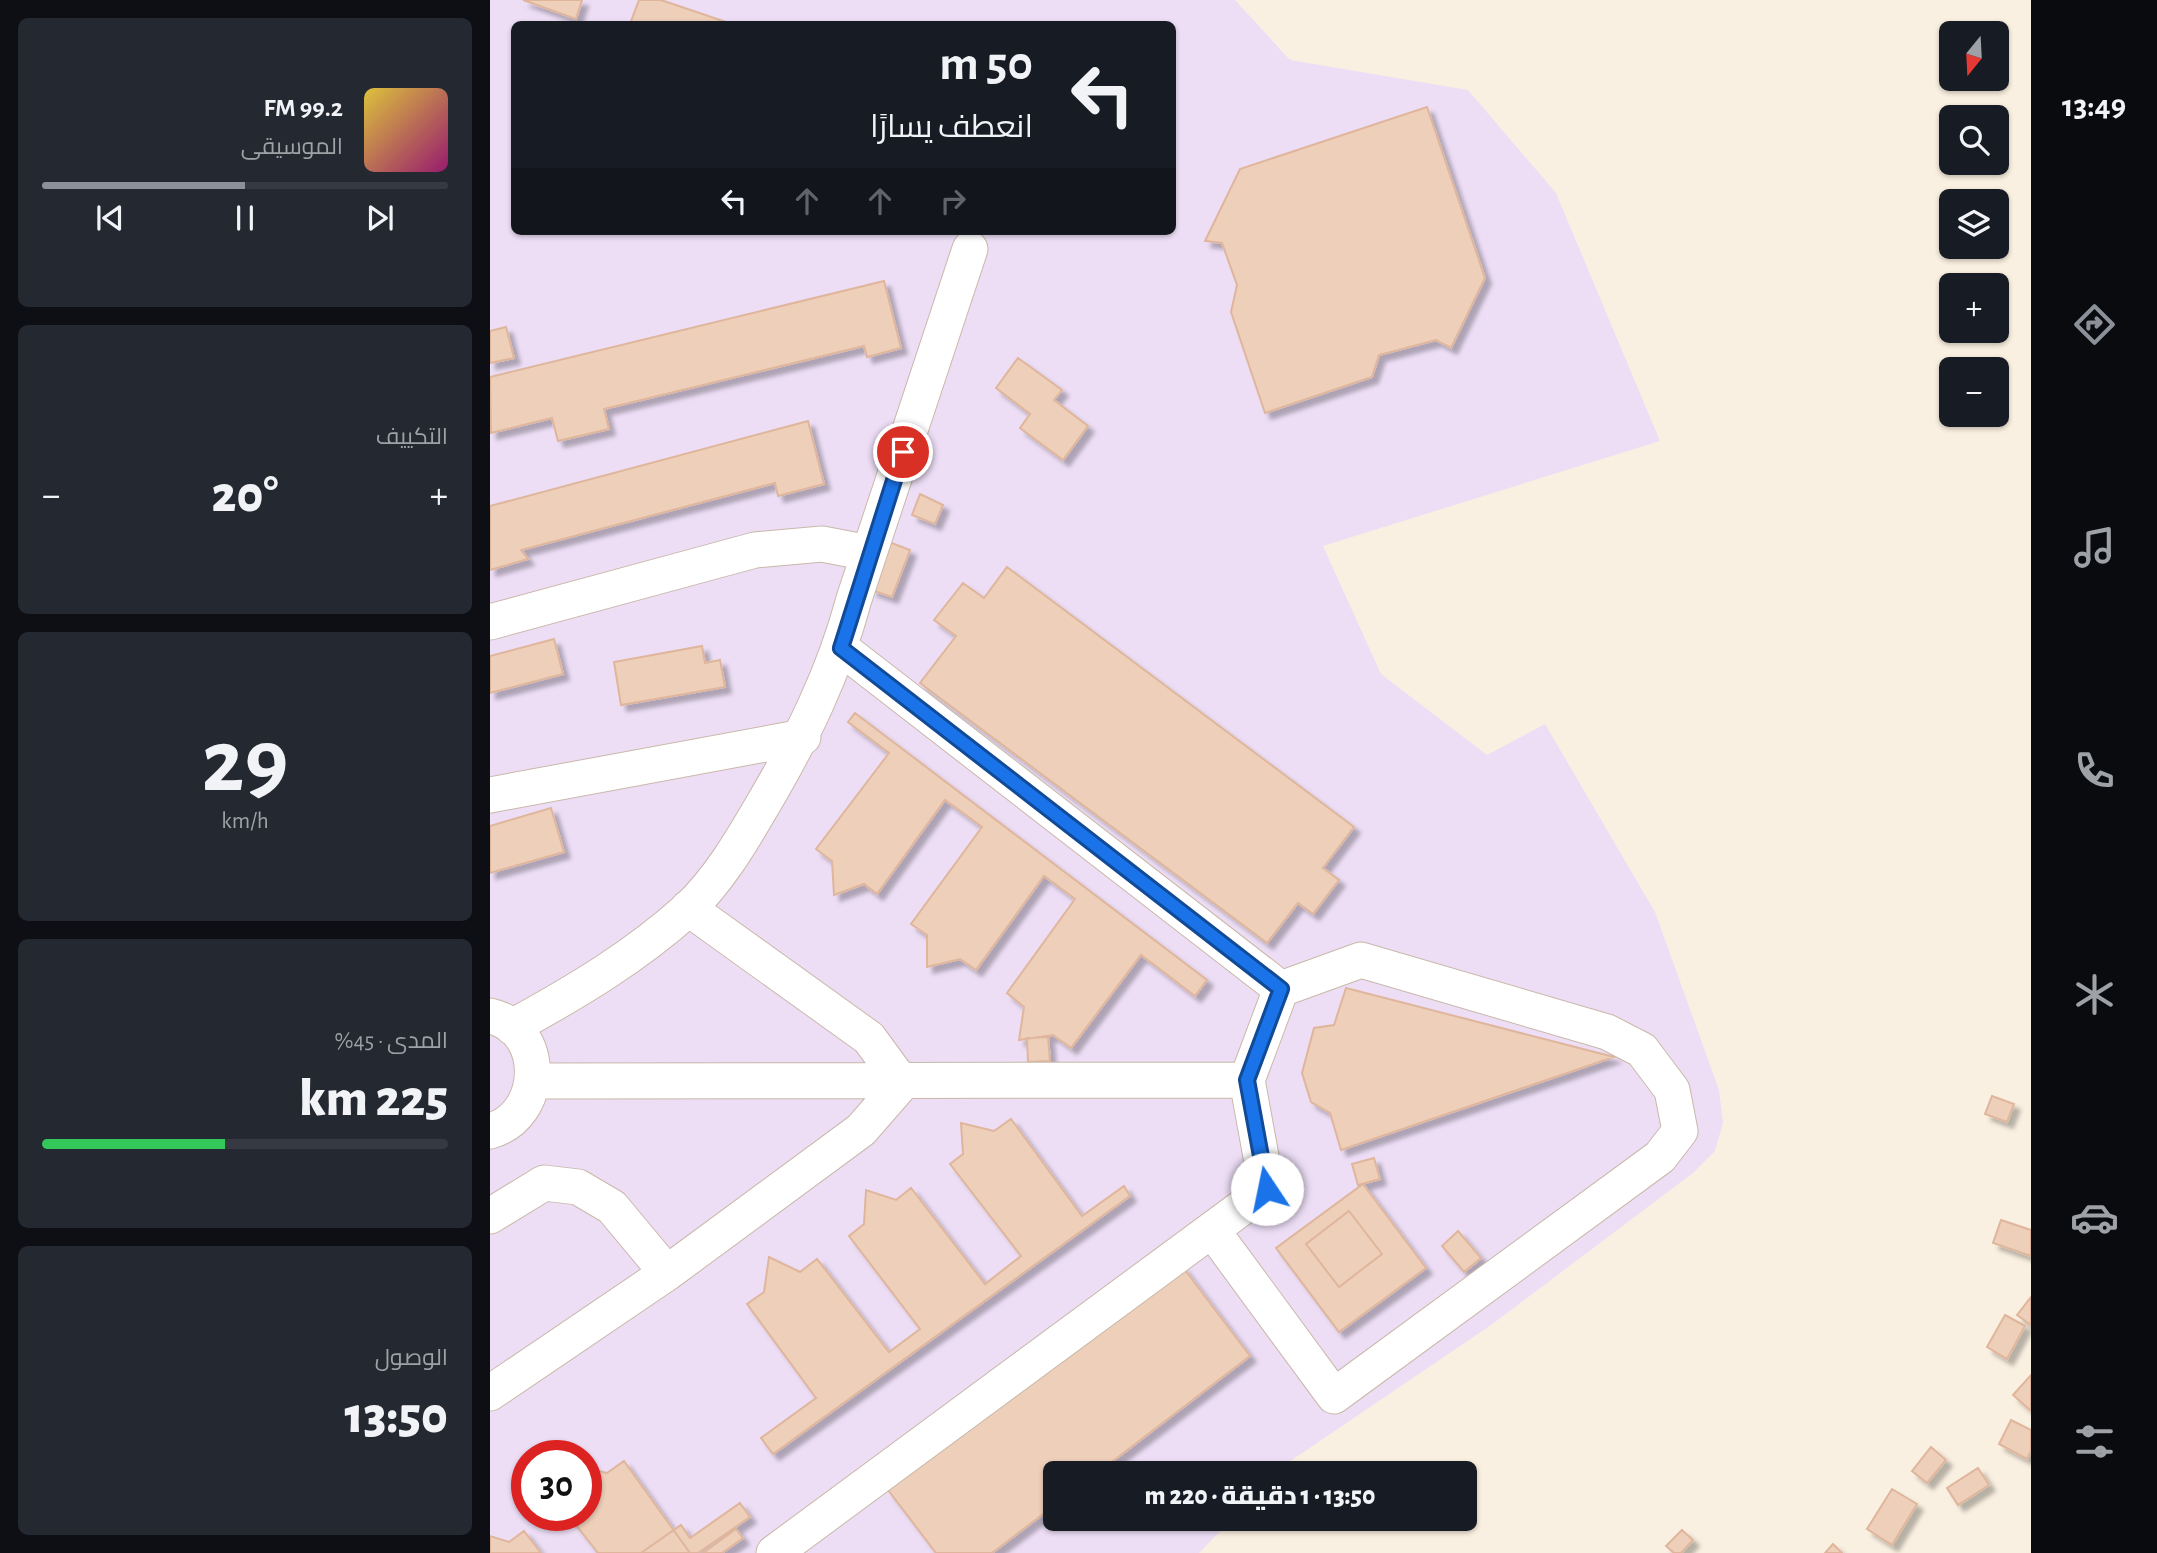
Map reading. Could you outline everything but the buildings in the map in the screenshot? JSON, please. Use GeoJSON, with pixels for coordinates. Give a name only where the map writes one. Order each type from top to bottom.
{"type":"FeatureCollection","features":[{"type":"Feature","properties":{"kind":"street"},"geometry":{"type":"LineString","coordinates":[[490,1131],[515,1117],[527,1101],[533,1081],[533,1061],[526,1042],[501,1021],[595,982],[688,908],[721,869],[750,827],[803,737],[841,648],[869,553],[970,250]]}},
{"type":"Feature","properties":{"kind":"street"},"geometry":{"type":"LineString","coordinates":[[490,622],[755,550],[821,544],[869,553]]}},
{"type":"Feature","properties":{"kind":"street"},"geometry":{"type":"LineString","coordinates":[[841,648],[1281,989]]}},
{"type":"Feature","properties":{"kind":"street"},"geometry":{"type":"LineString","coordinates":[[490,795],[803,737]]}},
{"type":"Feature","properties":{"kind":"street"},"geometry":{"type":"LineString","coordinates":[[688,908],[869,1038],[902,1083]]}},
{"type":"Feature","properties":{"kind":"street"},"geometry":{"type":"LineString","coordinates":[[774,1553],[1267,1189],[1247,1080],[1281,989],[1361,960],[1607,1032],[1642,1050],[1672,1090],[1680,1131],[1660,1157],[1334,1396],[1212,1230]]}},
{"type":"Feature","properties":{"kind":"street"},"geometry":{"type":"LineString","coordinates":[[533,1081],[902,1083],[1247,1080]]}},
{"type":"Feature","properties":{"kind":"street"},"geometry":{"type":"LineString","coordinates":[[490,1393],[667,1273],[861,1130],[902,1083]]}},
{"type":"Feature","properties":{"kind":"street"},"geometry":{"type":"LineString","coordinates":[[490,1216],[544,1183],[578,1187],[612,1207],[667,1273]]}},
{"type":"Feature","properties":{"kind":"shaded area"},"geometry":{"type":"Polygon","coordinates":[[[490,0],[1235,0],[1290,60],[1468,90],[1556,193],[1660,441],[1323,546],[1381,674],[1487,755],[1545,724],[1655,912],[1719,1090],[1723,1123],[1715,1151],[1693,1173],[1491,1325],[1290,1461],[1043,1461],[1043,1531],[1220,1531],[1199,1553],[490,1553],[490,0]]]}},
{"type":"Feature","properties":{"kind":"route"},"geometry":{"type":"LineString","coordinates":[[903,452],[854,599],[841,648],[1281,989],[1247,1080],[1267,1189]]}}]}
